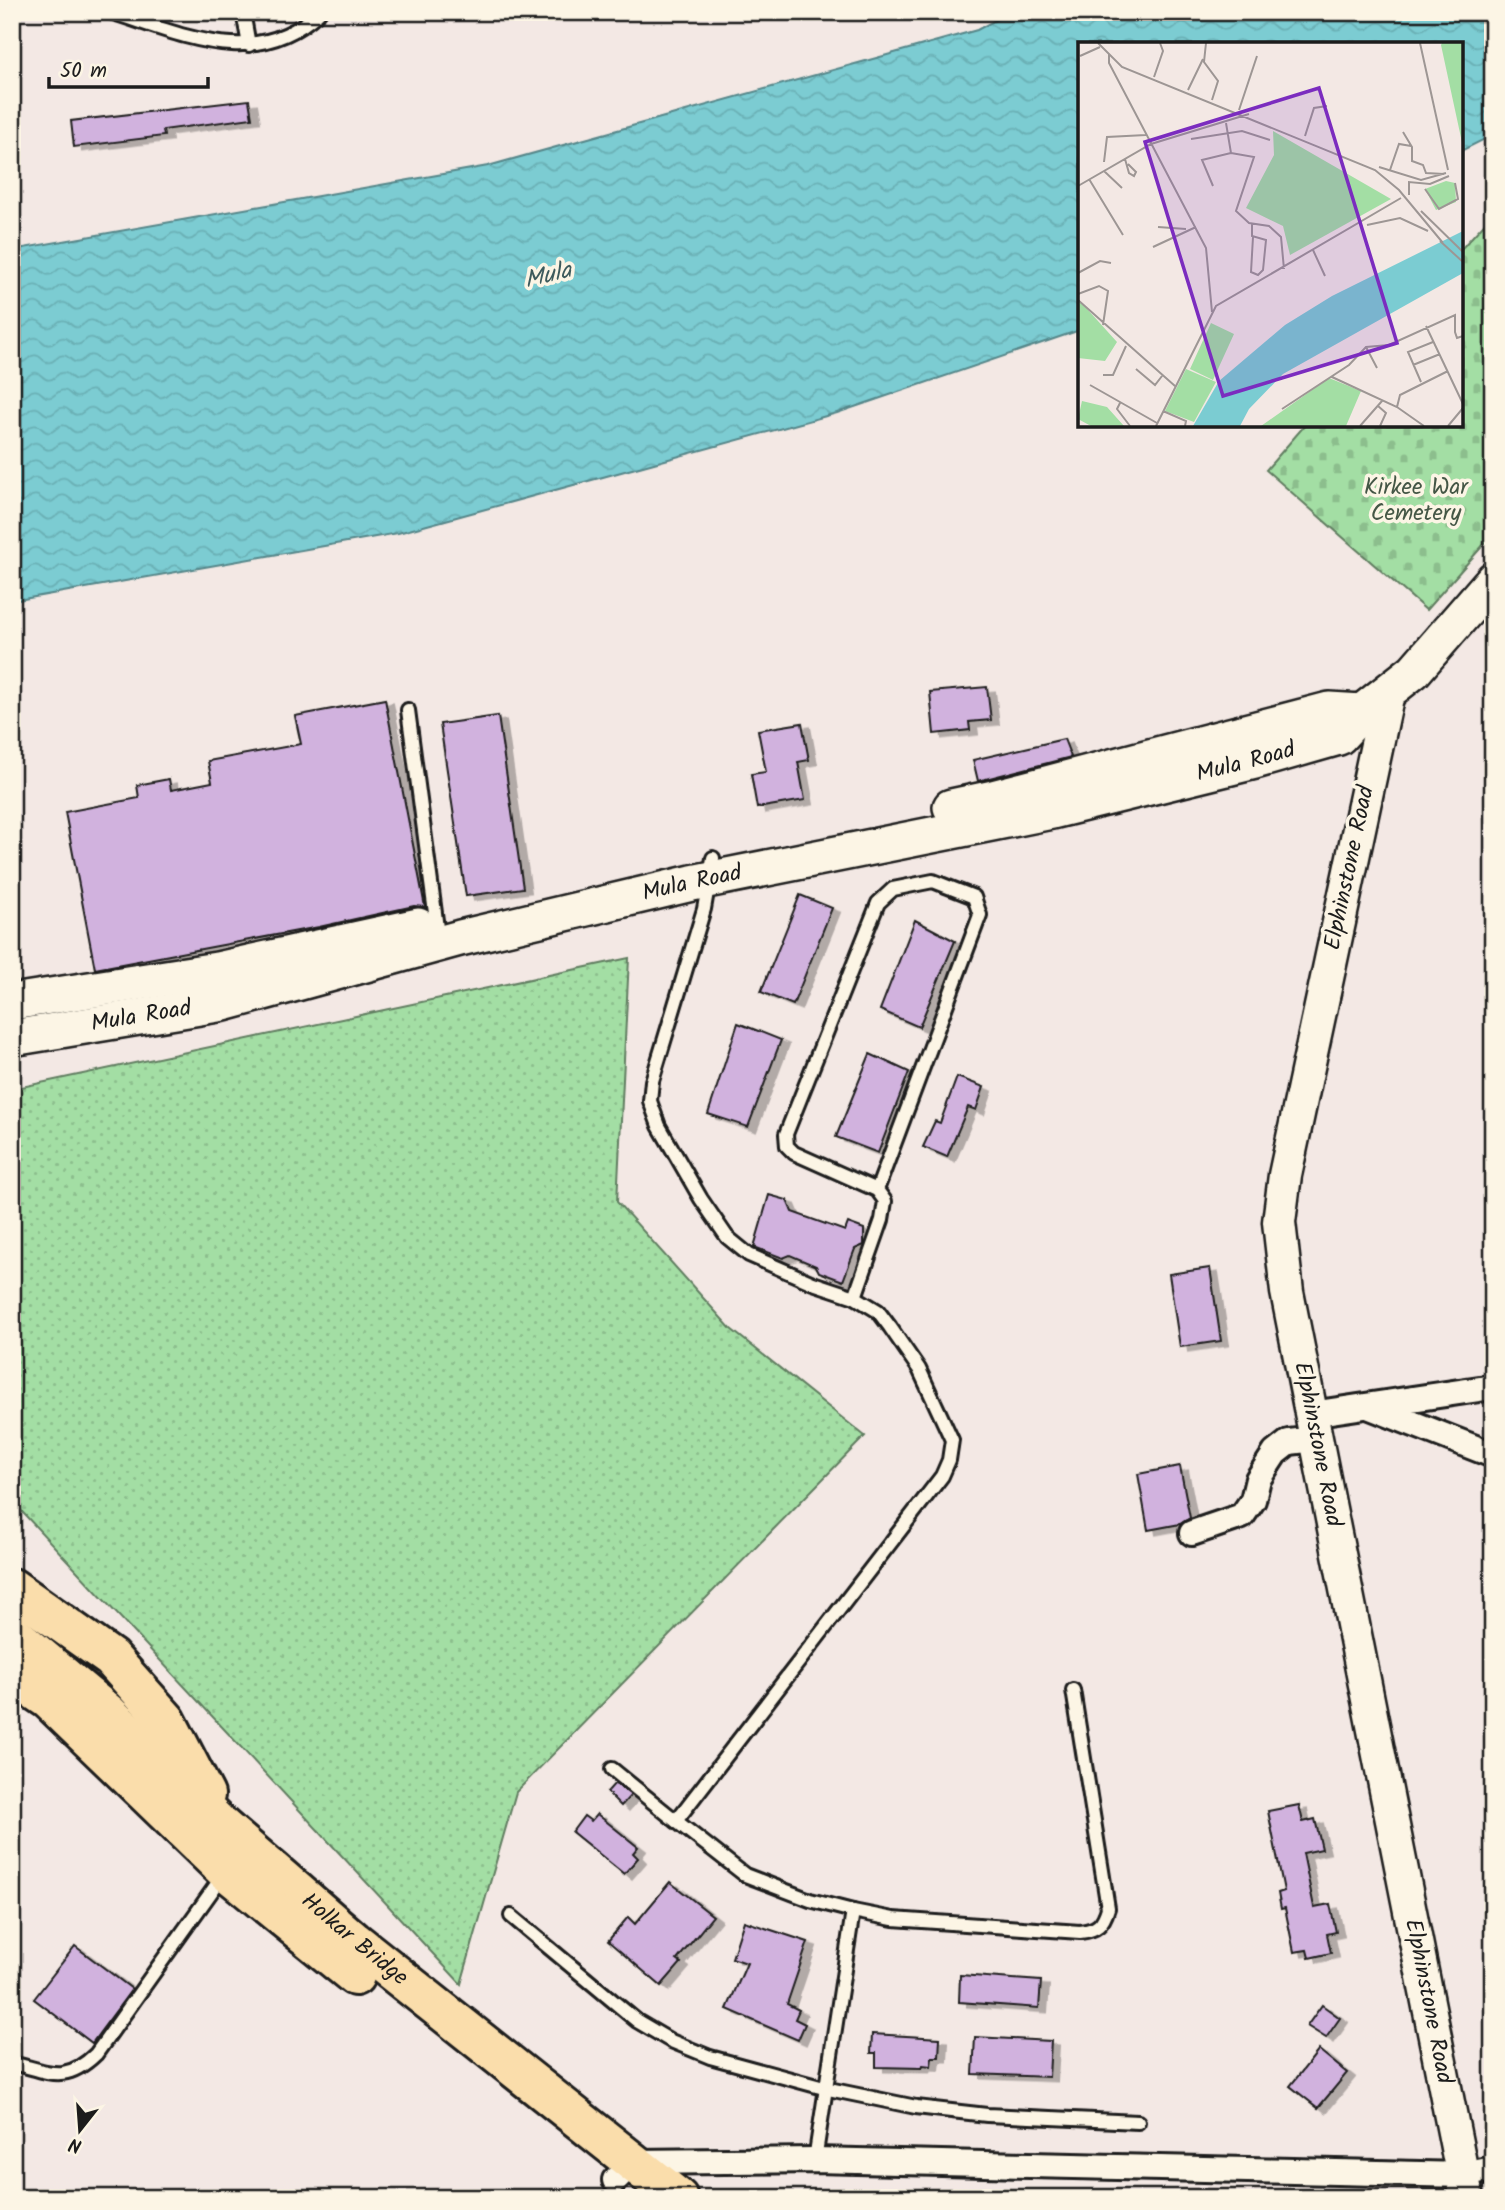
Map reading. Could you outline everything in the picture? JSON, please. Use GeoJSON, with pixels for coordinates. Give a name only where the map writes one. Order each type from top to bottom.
{"type":"FeatureCollection","features":[{"type":"Feature","properties":{"kind":"main road"},"geometry":{"type":"LineString","coordinates":[[1375,702],[1414,671],[1493,580]]}},
{"type":"Feature","properties":{"kind":"main road","name":"Mula Road"},"geometry":{"type":"LineString","coordinates":[[12,1038],[224,1003],[269,969],[1101,784],[1329,710],[1375,702]]}},
{"type":"Feature","properties":{"kind":"main road"},"geometry":{"type":"LineString","coordinates":[[12,1002],[145,981],[269,969]]}},
{"type":"Feature","properties":{"kind":"main road"},"geometry":{"type":"LineString","coordinates":[[12,1588],[111,1658],[166,1720],[195,1772],[219,1824]]}},
{"type":"Feature","properties":{"kind":"main road","name":"Holkar Bridge"},"geometry":{"type":"LineString","coordinates":[[12,1633],[108,1713],[219,1824],[629,2180],[678,2198]]}},
{"type":"Feature","properties":{"kind":"main road"},"geometry":{"type":"LineString","coordinates":[[12,1675],[49,1700],[226,1871],[344,1967],[629,2180]]}},
{"type":"Feature","properties":{"kind":"street","name":"Elphinstone Road"},"geometry":{"type":"LineString","coordinates":[[1375,702],[1285,1175],[1279,1222],[1287,1292],[1313,1426],[1474,2181]]}},
{"type":"Feature","properties":{"kind":"street"},"geometry":{"type":"LineString","coordinates":[[1192,1533],[1242,1516],[1253,1500],[1258,1479],[1275,1453],[1313,1426],[1367,1406],[1493,1387]]}},
{"type":"Feature","properties":{"kind":"street"},"geometry":{"type":"LineString","coordinates":[[1367,1406],[1493,1455]]}},
{"type":"Feature","properties":{"kind":"street"},"geometry":{"type":"LineString","coordinates":[[629,2180],[815,2160],[1474,2181]]}},
{"type":"Feature","properties":{"kind":"lane"},"geometry":{"type":"LineString","coordinates":[[110,12],[213,44],[249,45],[281,38],[306,25],[319,12]]}},
{"type":"Feature","properties":{"kind":"lane"},"geometry":{"type":"LineString","coordinates":[[243,12],[249,45]]}},
{"type":"Feature","properties":{"kind":"lane"},"geometry":{"type":"LineString","coordinates":[[408,710],[438,933]]}},
{"type":"Feature","properties":{"kind":"lane"},"geometry":{"type":"LineString","coordinates":[[676,1821],[942,1476],[950,1460],[951,1440],[919,1369],[878,1311],[855,1297],[813,1283],[749,1255],[727,1237],[701,1199],[659,1126],[650,1101],[652,1081],[704,909],[711,869]]}},
{"type":"Feature","properties":{"kind":"lane"},"geometry":{"type":"LineString","coordinates":[[855,1297],[882,1220],[885,1201],[877,1190],[794,1153],[787,1146],[786,1134],[878,903],[892,889],[933,881],[974,897],[980,915],[877,1190]]}},
{"type":"Feature","properties":{"kind":"lane"},"geometry":{"type":"LineString","coordinates":[[612,1769],[745,1875],[810,1900],[892,1919],[1080,1933],[1094,1930],[1104,1923],[1108,1908],[1073,1690]]}},
{"type":"Feature","properties":{"kind":"lane"},"geometry":{"type":"LineString","coordinates":[[12,2063],[66,2074],[83,2067],[96,2054],[226,1871]]}},
{"type":"Feature","properties":{"kind":"lane"},"geometry":{"type":"LineString","coordinates":[[815,2160],[853,1911]]}},
{"type":"Feature","properties":{"kind":"lane"},"geometry":{"type":"LineString","coordinates":[[511,1916],[627,2013],[671,2041],[710,2057],[824,2088],[916,2107],[975,2114],[1138,2122]]}},
{"type":"Feature","properties":{"kind":"green space","name":"Kirkee War Cemetery"},"geometry":{"type":"Polygon","coordinates":[[[1493,214],[1493,534],[1426,610],[1266,470],[1303,427],[1463,427],[1463,247],[1493,214]]]}},
{"type":"Feature","properties":{"kind":"green space"},"geometry":{"type":"Polygon","coordinates":[[[629,958],[617,1202],[731,1329],[865,1436],[516,1792],[461,1984],[12,1501],[12,1089],[629,958]]]}},
{"type":"Feature","properties":{"kind":"water","name":"Mula"},"geometry":{"type":"Polygon","coordinates":[[[1010,12],[1493,12],[1493,135],[1463,150],[1463,42],[1078,42],[1078,331],[837,413],[398,533],[12,601],[12,250],[488,166],[977,30],[1010,12]]]}},
{"type":"Feature","properties":{"kind":"building"},"geometry":{"type":"Polygon","coordinates":[[[249,100],[252,118],[163,130],[164,136],[74,147],[71,121],[249,100]]]}},
{"type":"Feature","properties":{"kind":"building"},"geometry":{"type":"Polygon","coordinates":[[[987,687],[991,720],[969,722],[970,730],[934,734],[930,692],[987,687]]]}},
{"type":"Feature","properties":{"kind":"building"},"geometry":{"type":"Polygon","coordinates":[[[385,699],[425,907],[414,906],[319,927],[95,969],[65,812],[139,798],[137,785],[169,779],[171,790],[212,782],[208,761],[301,744],[295,716],[385,699]]]}},
{"type":"Feature","properties":{"kind":"building"},"geometry":{"type":"Polygon","coordinates":[[[498,716],[523,888],[466,896],[440,724],[498,716]]]}},
{"type":"Feature","properties":{"kind":"building"},"geometry":{"type":"Polygon","coordinates":[[[802,723],[809,760],[798,762],[805,800],[757,808],[751,774],[766,772],[758,730],[802,723]]]}},
{"type":"Feature","properties":{"kind":"building"},"geometry":{"type":"Polygon","coordinates":[[[1064,739],[1071,757],[978,781],[973,760],[1064,739]]]}},
{"type":"Feature","properties":{"kind":"building"},"geometry":{"type":"Polygon","coordinates":[[[800,895],[832,908],[793,1005],[761,992],[800,895]]]}},
{"type":"Feature","properties":{"kind":"building"},"geometry":{"type":"Polygon","coordinates":[[[915,920],[955,941],[919,1027],[880,1010],[915,920]]]}},
{"type":"Feature","properties":{"kind":"building"},"geometry":{"type":"Polygon","coordinates":[[[738,1023],[781,1040],[748,1127],[708,1114],[738,1023]]]}},
{"type":"Feature","properties":{"kind":"building"},"geometry":{"type":"Polygon","coordinates":[[[870,1054],[909,1072],[878,1153],[836,1137],[870,1054]]]}},
{"type":"Feature","properties":{"kind":"building"},"geometry":{"type":"Polygon","coordinates":[[[957,1077],[984,1087],[976,1110],[968,1107],[947,1157],[923,1147],[935,1121],[940,1123],[957,1077]]]}},
{"type":"Feature","properties":{"kind":"building"},"geometry":{"type":"Polygon","coordinates":[[[769,1195],[787,1200],[792,1212],[845,1231],[848,1223],[864,1229],[864,1245],[855,1249],[843,1281],[819,1272],[816,1266],[790,1255],[783,1258],[754,1247],[769,1195]]]}},
{"type":"Feature","properties":{"kind":"building"},"geometry":{"type":"Polygon","coordinates":[[[1210,1268],[1221,1341],[1180,1347],[1169,1274],[1210,1268]]]}},
{"type":"Feature","properties":{"kind":"building"},"geometry":{"type":"Polygon","coordinates":[[[1180,1466],[1190,1518],[1180,1524],[1148,1530],[1138,1474],[1180,1466]]]}},
{"type":"Feature","properties":{"kind":"building"},"geometry":{"type":"Polygon","coordinates":[[[615,1783],[631,1795],[621,1806],[607,1792],[615,1783]]]}},
{"type":"Feature","properties":{"kind":"building"},"geometry":{"type":"Polygon","coordinates":[[[1299,1805],[1303,1822],[1315,1819],[1322,1849],[1303,1853],[1314,1907],[1330,1904],[1336,1932],[1327,1934],[1331,1953],[1309,1958],[1307,1950],[1294,1952],[1285,1908],[1281,1909],[1278,1893],[1284,1891],[1268,1811],[1299,1805]]]}},
{"type":"Feature","properties":{"kind":"building"},"geometry":{"type":"Polygon","coordinates":[[[597,1814],[638,1847],[633,1853],[638,1858],[624,1874],[572,1832],[584,1816],[591,1821],[597,1814]]]}},
{"type":"Feature","properties":{"kind":"building"},"geometry":{"type":"Polygon","coordinates":[[[670,1882],[713,1916],[677,1960],[681,1963],[661,1986],[608,1941],[628,1917],[635,1924],[670,1882]]]}},
{"type":"Feature","properties":{"kind":"building"},"geometry":{"type":"Polygon","coordinates":[[[744,1921],[808,1942],[787,2004],[799,2010],[795,2019],[805,2024],[798,2040],[727,2009],[747,1963],[732,1958],[744,1921]]]}},
{"type":"Feature","properties":{"kind":"building"},"geometry":{"type":"Polygon","coordinates":[[[75,1946],[132,1989],[92,2043],[34,1999],[75,1946]]]}},
{"type":"Feature","properties":{"kind":"building"},"geometry":{"type":"Polygon","coordinates":[[[960,1975],[1041,1981],[1039,2008],[959,2002],[960,1975]]]}},
{"type":"Feature","properties":{"kind":"building"},"geometry":{"type":"Polygon","coordinates":[[[1322,2005],[1340,2018],[1326,2038],[1307,2026],[1322,2005]]]}},
{"type":"Feature","properties":{"kind":"building"},"geometry":{"type":"Polygon","coordinates":[[[872,2034],[940,2038],[939,2057],[932,2057],[931,2066],[923,2065],[922,2068],[876,2067],[876,2053],[871,2053],[872,2034]]]}},
{"type":"Feature","properties":{"kind":"building"},"geometry":{"type":"Polygon","coordinates":[[[975,2037],[1051,2041],[1049,2077],[973,2074],[975,2037]]]}},
{"type":"Feature","properties":{"kind":"building"},"geometry":{"type":"Polygon","coordinates":[[[1319,2050],[1347,2073],[1318,2108],[1290,2086],[1319,2050]]]}}]}
